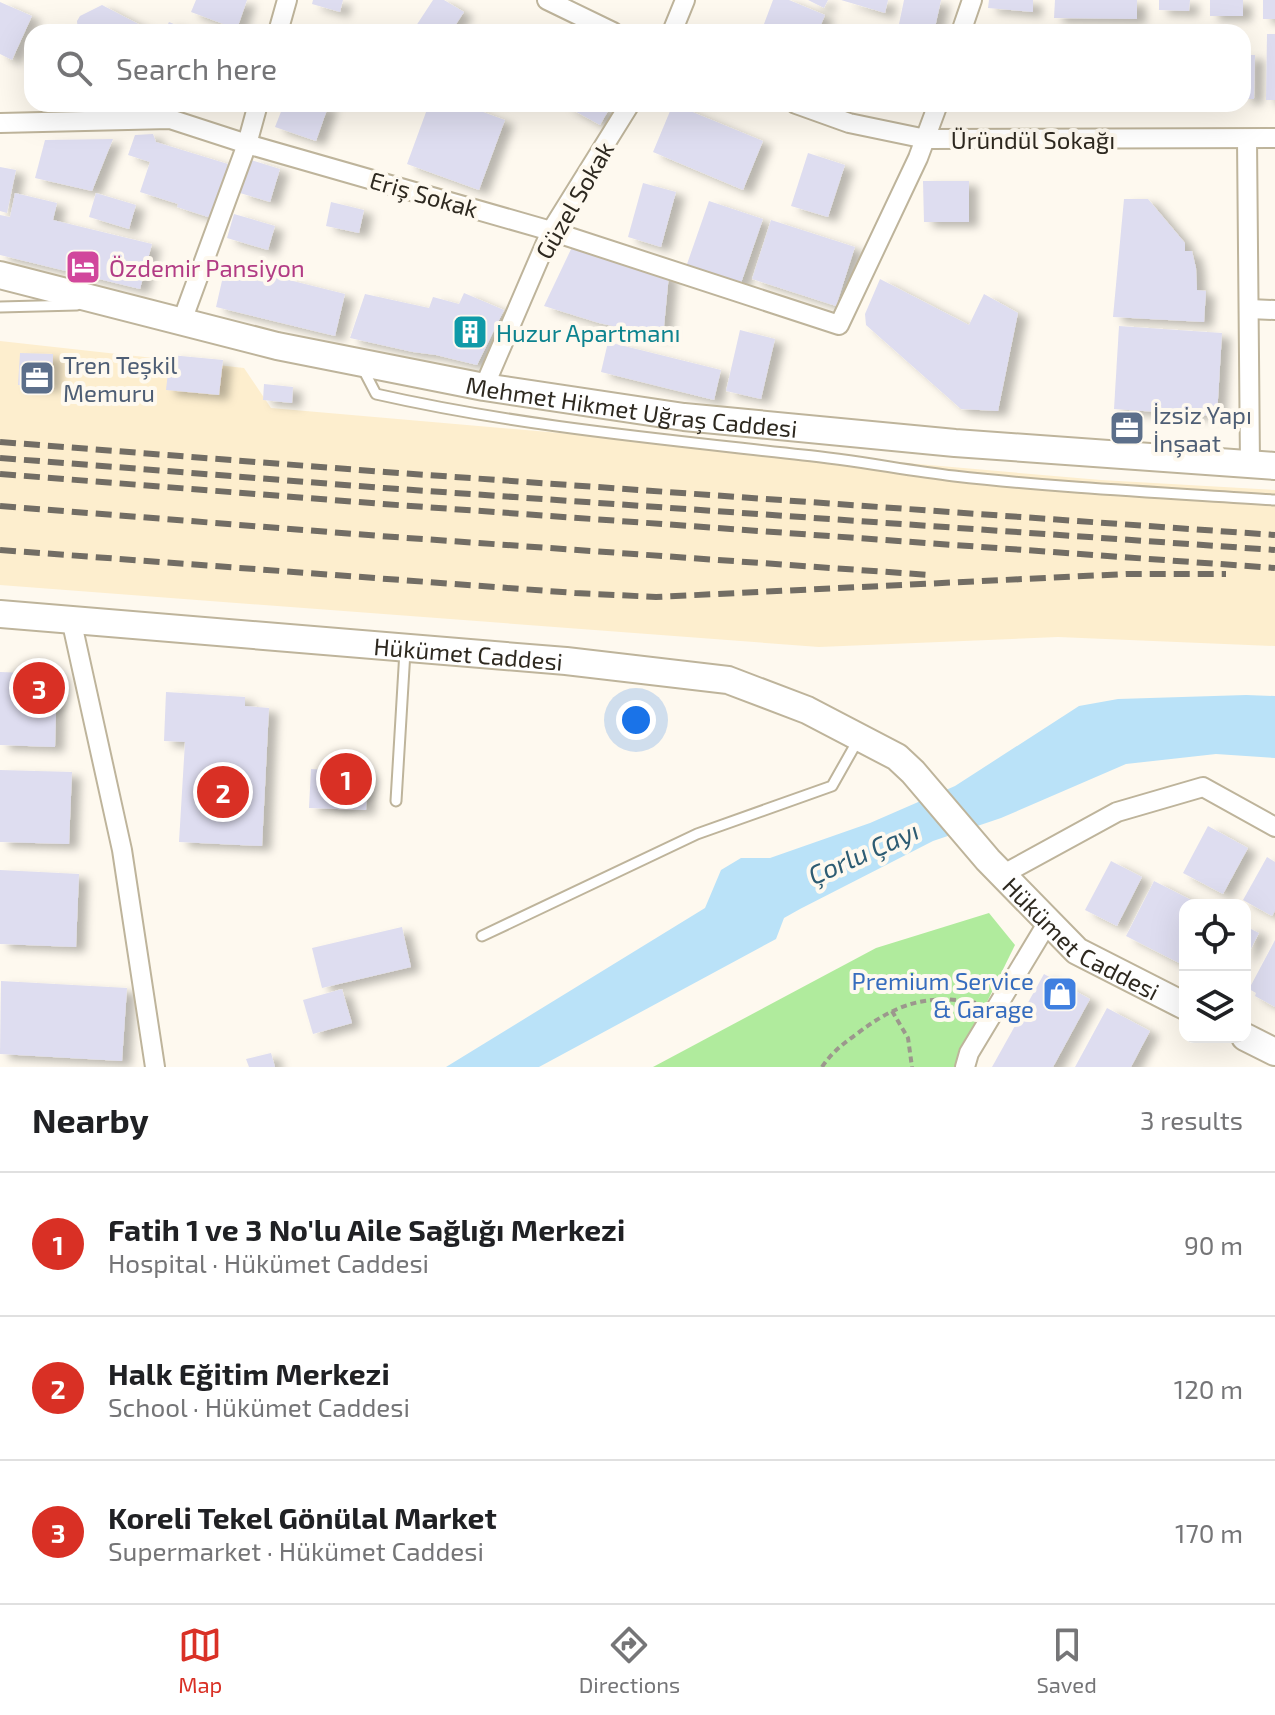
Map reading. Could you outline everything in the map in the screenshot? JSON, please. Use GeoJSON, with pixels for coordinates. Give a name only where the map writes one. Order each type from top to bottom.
{"type":"FeatureCollection","features":[{"type":"Feature","properties":{"kind":"street"},"geometry":{"type":"LineString","coordinates":[[280,24],[287,0]]}},
{"type":"Feature","properties":{"kind":"street"},"geometry":{"type":"LineString","coordinates":[[547,0],[596,24]]}},
{"type":"Feature","properties":{"kind":"street"},"geometry":{"type":"LineString","coordinates":[[675,24],[685,0]]}},
{"type":"Feature","properties":{"kind":"street"},"geometry":{"type":"LineString","coordinates":[[964,24],[972,0]]}},
{"type":"Feature","properties":{"kind":"street"},"geometry":{"type":"LineString","coordinates":[[182,321],[256,112]]}},
{"type":"Feature","properties":{"kind":"street","name":"Güzel Sokak"},"geometry":{"type":"LineString","coordinates":[[484,387],[551,231],[625,112]]}},
{"type":"Feature","properties":{"kind":"street","name":"Üründül Sokağı"},"geometry":{"type":"LineString","coordinates":[[818,112],[849,123],[926,139],[1275,138]]}},
{"type":"Feature","properties":{"kind":"street"},"geometry":{"type":"LineString","coordinates":[[926,139],[935,112]]}},
{"type":"Feature","properties":{"kind":"street","name":"Eriş Sokak"},"geometry":{"type":"LineString","coordinates":[[0,123],[170,119],[551,231],[839,325],[926,139]]}},
{"type":"Feature","properties":{"kind":"street"},"geometry":{"type":"LineString","coordinates":[[1247,139],[1249,309],[1263,466]]}},
{"type":"Feature","properties":{"kind":"street","name":"Mehmet Hikmet Uğraş Caddesi"},"geometry":{"type":"LineString","coordinates":[[0,275],[277,346],[484,387],[684,417],[903,439],[1263,466]]}},
{"type":"Feature","properties":{"kind":"street"},"geometry":{"type":"LineString","coordinates":[[1249,309],[1275,310]]}},
{"type":"Feature","properties":{"kind":"street","name":"Hükümet Caddesi"},"geometry":{"type":"LineString","coordinates":[[0,614],[566,661],[728,680],[807,710],[897,757],[995,867],[1077,951],[1179,1003]]}},
{"type":"Feature","properties":{"kind":"street"},"geometry":{"type":"LineString","coordinates":[[71,619],[122,850],[155,1067]]}},
{"type":"Feature","properties":{"kind":"street"},"geometry":{"type":"LineString","coordinates":[[995,867],[1117,812],[1203,787],[1275,827]]}},
{"type":"Feature","properties":{"kind":"street"},"geometry":{"type":"LineString","coordinates":[[965,1067],[969,1053],[1048,922]]}},
{"type":"Feature","properties":{"kind":"street"},"geometry":{"type":"LineString","coordinates":[[1251,1040],[1275,1052]]}},
{"type":"Feature","properties":{"kind":"lane"},"geometry":{"type":"LineString","coordinates":[[0,307],[111,303]]}},
{"type":"Feature","properties":{"kind":"lane"},"geometry":{"type":"LineString","coordinates":[[359,362],[376,394],[514,420],[953,476],[1275,500]]}},
{"type":"Feature","properties":{"kind":"lane"},"geometry":{"type":"LineString","coordinates":[[396,801],[405,647]]}},
{"type":"Feature","properties":{"kind":"lane"},"geometry":{"type":"LineString","coordinates":[[482,936],[697,834],[832,786],[859,737]]}},
{"type":"Feature","properties":{"kind":"path"},"geometry":{"type":"LineString","coordinates":[[822,1067],[831,1053],[881,1015],[919,1001],[954,998],[985,1005]]}},
{"type":"Feature","properties":{"kind":"path"},"geometry":{"type":"LineString","coordinates":[[892,1011],[908,1038],[912,1067]]}},
{"type":"Feature","properties":{"kind":"shaded area"},"geometry":{"type":"Polygon","coordinates":[[[0,341],[244,368],[271,408],[1101,480],[1275,490],[1275,646],[1058,637],[819,647],[0,585],[0,341]]]}},
{"type":"Feature","properties":{"kind":"green space"},"geometry":{"type":"Polygon","coordinates":[[[989,913],[1015,945],[955,1067],[653,1067],[876,948],[989,913]]]}},
{"type":"Feature","properties":{"kind":"water","name":"Çorlu Çayı"},"geometry":{"type":"Polygon","coordinates":[[[1275,696],[1275,758],[1216,754],[1126,764],[1001,818],[933,841],[800,909],[784,918],[776,939],[539,1067],[446,1067],[705,908],[721,870],[741,858],[770,858],[870,823],[955,786],[1079,706],[1118,699],[1275,696]]]}},
{"type":"Feature","properties":{"kind":"building"},"geometry":{"type":"Polygon","coordinates":[[[196,0],[247,0],[239,24],[223,24],[191,12],[196,0]]]}},
{"type":"Feature","properties":{"kind":"building"},"geometry":{"type":"Polygon","coordinates":[[[313,0],[343,0],[340,12],[312,4],[313,0]]]}},
{"type":"Feature","properties":{"kind":"building"},"geometry":{"type":"Polygon","coordinates":[[[433,0],[444,0],[464,12],[456,24],[417,24],[433,0]]]}},
{"type":"Feature","properties":{"kind":"building"},"geometry":{"type":"Polygon","coordinates":[[[773,0],[789,0],[825,15],[821,24],[764,24],[773,0]]]}},
{"type":"Feature","properties":{"kind":"building"},"geometry":{"type":"Polygon","coordinates":[[[808,0],[828,0],[824,8],[808,0]]]}},
{"type":"Feature","properties":{"kind":"building"},"geometry":{"type":"Polygon","coordinates":[[[841,0],[888,0],[885,13],[841,0]]]}},
{"type":"Feature","properties":{"kind":"building"},"geometry":{"type":"Polygon","coordinates":[[[904,0],[941,0],[936,24],[899,24],[904,0]]]}},
{"type":"Feature","properties":{"kind":"building"},"geometry":{"type":"Polygon","coordinates":[[[989,0],[1033,0],[1033,12],[988,8],[989,0]]]}},
{"type":"Feature","properties":{"kind":"building"},"geometry":{"type":"Polygon","coordinates":[[[1055,0],[1137,0],[1137,19],[1054,18],[1055,0]]]}},
{"type":"Feature","properties":{"kind":"building"},"geometry":{"type":"Polygon","coordinates":[[[1159,0],[1190,0],[1189,11],[1159,10],[1159,0]]]}},
{"type":"Feature","properties":{"kind":"building"},"geometry":{"type":"Polygon","coordinates":[[[1210,0],[1243,0],[1243,16],[1210,16],[1210,0]]]}},
{"type":"Feature","properties":{"kind":"building"},"geometry":{"type":"Polygon","coordinates":[[[1263,0],[1275,0],[1275,19],[1263,19],[1263,0]]]}},
{"type":"Feature","properties":{"kind":"building"},"geometry":{"type":"Polygon","coordinates":[[[0,2],[32,16],[28,24],[24,24],[24,34],[12,60],[0,54],[0,2]]]}},
{"type":"Feature","properties":{"kind":"building"},"geometry":{"type":"Polygon","coordinates":[[[102,5],[138,24],[77,24],[80,16],[102,5]]]}},
{"type":"Feature","properties":{"kind":"building"},"geometry":{"type":"Polygon","coordinates":[[[1267,34],[1275,34],[1275,100],[1266,100],[1267,34]]]}},
{"type":"Feature","properties":{"kind":"building"},"geometry":{"type":"Polygon","coordinates":[[[1251,55],[1255,55],[1254,99],[1251,99],[1251,55]]]}},
{"type":"Feature","properties":{"kind":"building"},"geometry":{"type":"Polygon","coordinates":[[[281,112],[326,112],[316,141],[275,127],[281,112]]]}},
{"type":"Feature","properties":{"kind":"building"},"geometry":{"type":"Polygon","coordinates":[[[426,112],[483,112],[505,120],[479,190],[407,164],[426,112]]]}},
{"type":"Feature","properties":{"kind":"building"},"geometry":{"type":"Polygon","coordinates":[[[576,112],[607,112],[600,125],[576,112]]]}},
{"type":"Feature","properties":{"kind":"building"},"geometry":{"type":"Polygon","coordinates":[[[670,112],[692,112],[763,141],[743,190],[653,152],[670,112]]]}},
{"type":"Feature","properties":{"kind":"building"},"geometry":{"type":"Polygon","coordinates":[[[153,134],[156,142],[228,164],[211,218],[140,192],[150,162],[128,155],[135,135],[153,134]]]}},
{"type":"Feature","properties":{"kind":"building"},"geometry":{"type":"Polygon","coordinates":[[[113,139],[92,191],[35,178],[45,140],[113,139]]]}},
{"type":"Feature","properties":{"kind":"building"},"geometry":{"type":"Polygon","coordinates":[[[808,153],[845,165],[828,217],[791,206],[808,153]]]}},
{"type":"Feature","properties":{"kind":"building"},"geometry":{"type":"Polygon","coordinates":[[[251,160],[280,169],[270,202],[240,193],[251,160]]]}},
{"type":"Feature","properties":{"kind":"building"},"geometry":{"type":"Polygon","coordinates":[[[0,167],[16,170],[7,213],[0,211],[0,167]]]}},
{"type":"Feature","properties":{"kind":"building"},"geometry":{"type":"Polygon","coordinates":[[[923,181],[969,181],[969,222],[924,222],[923,181]]]}},
{"type":"Feature","properties":{"kind":"building"},"geometry":{"type":"Polygon","coordinates":[[[643,183],[676,192],[661,247],[628,237],[643,183]]]}},
{"type":"Feature","properties":{"kind":"building"},"geometry":{"type":"Polygon","coordinates":[[[15,193],[57,203],[53,220],[152,244],[140,289],[0,255],[0,215],[10,217],[15,193]]]}},
{"type":"Feature","properties":{"kind":"building"},"geometry":{"type":"Polygon","coordinates":[[[96,193],[136,205],[129,229],[89,217],[96,193]]]}},
{"type":"Feature","properties":{"kind":"building"},"geometry":{"type":"Polygon","coordinates":[[[1124,199],[1148,199],[1185,243],[1185,251],[1192,251],[1197,290],[1206,291],[1204,322],[1113,317],[1124,199]]]}},
{"type":"Feature","properties":{"kind":"building"},"geometry":{"type":"Polygon","coordinates":[[[709,201],[763,219],[740,286],[686,267],[709,201]]]}},
{"type":"Feature","properties":{"kind":"building"},"geometry":{"type":"Polygon","coordinates":[[[331,202],[364,210],[359,233],[326,226],[331,202]]]}},
{"type":"Feature","properties":{"kind":"building"},"geometry":{"type":"Polygon","coordinates":[[[234,214],[275,226],[268,250],[227,238],[234,214]]]}},
{"type":"Feature","properties":{"kind":"building"},"geometry":{"type":"Polygon","coordinates":[[[771,220],[855,247],[836,306],[752,279],[771,220]]]}},
{"type":"Feature","properties":{"kind":"building"},"geometry":{"type":"Polygon","coordinates":[[[573,245],[669,274],[663,337],[599,323],[544,306],[573,245]]]}},
{"type":"Feature","properties":{"kind":"building"},"geometry":{"type":"Polygon","coordinates":[[[224,272],[263,282],[265,274],[345,294],[335,336],[216,307],[224,272]]]}},
{"type":"Feature","properties":{"kind":"building"},"geometry":{"type":"Polygon","coordinates":[[[880,279],[969,325],[984,294],[1018,313],[998,411],[961,409],[866,325],[865,314],[880,279]]]}},
{"type":"Feature","properties":{"kind":"building"},"geometry":{"type":"Polygon","coordinates":[[[464,293],[504,310],[477,365],[350,338],[365,294],[429,308],[433,297],[459,304],[464,293]]]}},
{"type":"Feature","properties":{"kind":"building"},"geometry":{"type":"Polygon","coordinates":[[[1119,326],[1222,333],[1217,416],[1114,409],[1119,326]]]}},
{"type":"Feature","properties":{"kind":"building"},"geometry":{"type":"Polygon","coordinates":[[[740,330],[775,339],[761,399],[726,391],[740,330]]]}},
{"type":"Feature","properties":{"kind":"building"},"geometry":{"type":"Polygon","coordinates":[[[608,342],[721,370],[714,400],[601,372],[608,342]]]}},
{"type":"Feature","properties":{"kind":"building"},"geometry":{"type":"Polygon","coordinates":[[[20,353],[53,354],[52,387],[18,385],[20,353]]]}},
{"type":"Feature","properties":{"kind":"building"},"geometry":{"type":"Polygon","coordinates":[[[170,355],[223,360],[219,395],[166,390],[170,355]]]}},
{"type":"Feature","properties":{"kind":"building"},"geometry":{"type":"Polygon","coordinates":[[[264,384],[293,387],[292,403],[263,400],[264,384]]]}},
{"type":"Feature","properties":{"kind":"building"},"geometry":{"type":"Polygon","coordinates":[[[0,672],[57,674],[55,747],[0,745],[0,672]]]}},
{"type":"Feature","properties":{"kind":"building"},"geometry":{"type":"Polygon","coordinates":[[[166,692],[245,697],[245,706],[269,708],[262,846],[179,842],[185,742],[164,741],[166,692]]]}},
{"type":"Feature","properties":{"kind":"building"},"geometry":{"type":"Polygon","coordinates":[[[311,769],[368,772],[366,810],[309,808],[311,769]]]}},
{"type":"Feature","properties":{"kind":"building"},"geometry":{"type":"Polygon","coordinates":[[[0,770],[72,772],[69,844],[0,842],[0,770]]]}},
{"type":"Feature","properties":{"kind":"building"},"geometry":{"type":"Polygon","coordinates":[[[1208,826],[1248,848],[1223,894],[1183,873],[1208,826]]]}},
{"type":"Feature","properties":{"kind":"building"},"geometry":{"type":"Polygon","coordinates":[[[1267,857],[1275,862],[1275,911],[1272,916],[1251,904],[1251,899],[1244,899],[1267,857]]]}},
{"type":"Feature","properties":{"kind":"building"},"geometry":{"type":"Polygon","coordinates":[[[1111,861],[1142,877],[1117,926],[1085,910],[1111,861]]]}},
{"type":"Feature","properties":{"kind":"building"},"geometry":{"type":"Polygon","coordinates":[[[0,870],[79,874],[76,947],[0,944],[0,870]]]}},
{"type":"Feature","properties":{"kind":"building"},"geometry":{"type":"Polygon","coordinates":[[[1154,881],[1189,899],[1179,899],[1179,963],[1126,936],[1154,881]]]}},
{"type":"Feature","properties":{"kind":"building"},"geometry":{"type":"Polygon","coordinates":[[[402,927],[411,967],[322,988],[312,948],[402,927]]]}},
{"type":"Feature","properties":{"kind":"building"},"geometry":{"type":"Polygon","coordinates":[[[1251,929],[1259,933],[1251,948],[1251,929]]]}},
{"type":"Feature","properties":{"kind":"building"},"geometry":{"type":"Polygon","coordinates":[[[1275,940],[1275,1007],[1255,996],[1251,985],[1275,940]]]}},
{"type":"Feature","properties":{"kind":"building"},"geometry":{"type":"Polygon","coordinates":[[[1044,974],[1090,999],[1053,1067],[992,1067],[1044,974]]]}},
{"type":"Feature","properties":{"kind":"building"},"geometry":{"type":"Polygon","coordinates":[[[1,981],[127,988],[122,1061],[0,1054],[1,981]]]}},
{"type":"Feature","properties":{"kind":"building"},"geometry":{"type":"Polygon","coordinates":[[[342,989],[352,1023],[313,1034],[303,1000],[342,989]]]}},
{"type":"Feature","properties":{"kind":"building"},"geometry":{"type":"Polygon","coordinates":[[[1107,1008],[1150,1031],[1131,1067],[1075,1067],[1107,1008]]]}},
{"type":"Feature","properties":{"kind":"building"},"geometry":{"type":"Polygon","coordinates":[[[271,1053],[275,1067],[249,1067],[246,1059],[271,1053]]]}},
{"type":"Feature","properties":{"kind":"railway"},"geometry":{"type":"LineString","coordinates":[[0,442],[1275,535]]}},
{"type":"Feature","properties":{"kind":"railway"},"geometry":{"type":"LineString","coordinates":[[0,458],[1275,550]]}},
{"type":"Feature","properties":{"kind":"railway"},"geometry":{"type":"LineString","coordinates":[[0,474],[1275,568]]}},
{"type":"Feature","properties":{"kind":"railway"},"geometry":{"type":"LineString","coordinates":[[0,506],[930,575]]}},
{"type":"Feature","properties":{"kind":"railway"},"geometry":{"type":"LineString","coordinates":[[0,550],[656,597],[1126,574],[1226,574]]}},
{"type":"Feature","properties":{"kind":"place","name":"Özdemir Pansiyon"},"geometry":{"type":"Point","coordinates":[83,267]}},
{"type":"Feature","properties":{"kind":"place","name":"Huzur Apartmanı"},"geometry":{"type":"Point","coordinates":[470,332]}},
{"type":"Feature","properties":{"kind":"place","name":"Tren Teşkil Memuru"},"geometry":{"type":"Point","coordinates":[37,378]}},
{"type":"Feature","properties":{"kind":"place","name":"İzsiz Yapı İnşaat"},"geometry":{"type":"Point","coordinates":[1127,428]}},
{"type":"Feature","properties":{"kind":"place","name":"Koreli Tekel Gönülal Market"},"geometry":{"type":"Point","coordinates":[39,688]}},
{"type":"Feature","properties":{"kind":"place","name":"Fatih 1 ve 3 No'lu Aile Sağlığı Merkezi"},"geometry":{"type":"Point","coordinates":[346,779]}},
{"type":"Feature","properties":{"kind":"place","name":"Halk Eğitim Merkezi"},"geometry":{"type":"Point","coordinates":[223,792]}},
{"type":"Feature","properties":{"kind":"place","name":"Premium Service & Garage"},"geometry":{"type":"Point","coordinates":[1060,994]}}]}
